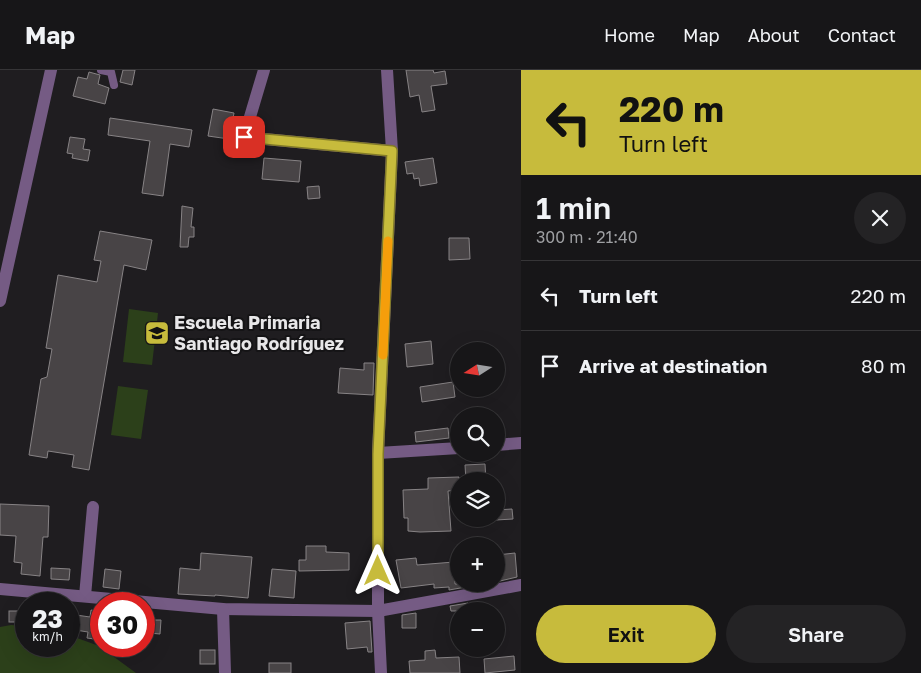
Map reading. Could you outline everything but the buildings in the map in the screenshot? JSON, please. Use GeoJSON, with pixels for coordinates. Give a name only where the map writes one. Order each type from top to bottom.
{"type":"FeatureCollection","features":[{"type":"Feature","properties":{"kind":"street"},"geometry":{"type":"LineString","coordinates":[[0,301],[51,70]]}},
{"type":"Feature","properties":{"kind":"street"},"geometry":{"type":"LineString","coordinates":[[264,70],[244,137],[392,151]]}},
{"type":"Feature","properties":{"kind":"street"},"geometry":{"type":"LineString","coordinates":[[382,673],[378,610],[378,454],[392,151],[387,70]]}},
{"type":"Feature","properties":{"kind":"street"},"geometry":{"type":"LineString","coordinates":[[505,444],[521,443]]}},
{"type":"Feature","properties":{"kind":"street"},"geometry":{"type":"LineString","coordinates":[[378,454],[450,449]]}},
{"type":"Feature","properties":{"kind":"street"},"geometry":{"type":"LineString","coordinates":[[85,596],[93,507]]}},
{"type":"Feature","properties":{"kind":"street"},"geometry":{"type":"LineString","coordinates":[[0,589],[223,609],[378,610],[521,585]]}},
{"type":"Feature","properties":{"kind":"street"},"geometry":{"type":"LineString","coordinates":[[223,609],[224,673]]}},
{"type":"Feature","properties":{"kind":"lane"},"geometry":{"type":"LineString","coordinates":[[101,70],[111,72],[114,85]]}},
{"type":"Feature","properties":{"kind":"green space"},"geometry":{"type":"Polygon","coordinates":[[[129,309],[158,313],[152,365],[123,362],[129,309]]]}},
{"type":"Feature","properties":{"kind":"green space"},"geometry":{"type":"Polygon","coordinates":[[[118,386],[148,390],[141,439],[111,435],[118,386]]]}},
{"type":"Feature","properties":{"kind":"green space"},"geometry":{"type":"Polygon","coordinates":[[[15,625],[15,657],[80,657],[80,639],[90,643],[90,657],[114,657],[136,673],[0,673],[0,627],[15,625]]]}},
{"type":"Feature","properties":{"kind":"slow traffic"},"geometry":{"type":"LineString","coordinates":[[383,355],[388,241]]}},
{"type":"Feature","properties":{"kind":"place","name":"Escuela Primaria Santiago Rodríguez"},"geometry":{"type":"Point","coordinates":[157,333]}},
{"type":"Feature","properties":{"kind":"route"},"geometry":{"type":"LineString","coordinates":[[244,137],[392,151],[378,454],[378,571]]}}]}
